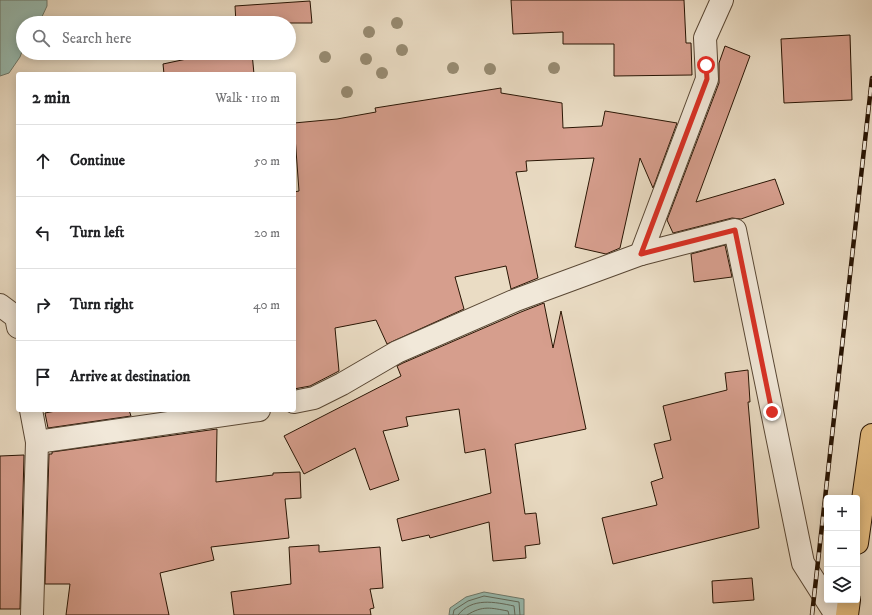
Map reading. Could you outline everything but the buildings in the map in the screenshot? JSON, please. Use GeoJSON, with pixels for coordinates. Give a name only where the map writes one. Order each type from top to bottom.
{"type":"FeatureCollection","features":[{"type":"Feature","properties":{"kind":"highway"},"geometry":{"type":"LineString","coordinates":[[859,531],[872,434]]}},
{"type":"Feature","properties":{"kind":"highway"},"geometry":{"type":"LineString","coordinates":[[847,615],[849,603]]}},
{"type":"Feature","properties":{"kind":"street"},"geometry":{"type":"LineString","coordinates":[[641,254],[707,79],[705,38],[722,0]]}},
{"type":"Feature","properties":{"kind":"street"},"geometry":{"type":"LineString","coordinates":[[296,402],[314,398],[342,384],[397,352],[516,300],[641,254],[735,230],[803,563],[836,615]]}},
{"type":"Feature","properties":{"kind":"street"},"geometry":{"type":"LineString","coordinates":[[0,305],[16,317]]}},
{"type":"Feature","properties":{"kind":"street"},"geometry":{"type":"LineString","coordinates":[[31,412],[36,442],[32,615]]}},
{"type":"Feature","properties":{"kind":"street"},"geometry":{"type":"LineString","coordinates":[[36,442],[245,412]]}},
{"type":"Feature","properties":{"kind":"water"},"geometry":{"type":"Polygon","coordinates":[[[0,0],[47,0],[47,6],[42,16],[16,16],[16,60],[18,60],[9,73],[0,76],[0,0]]]}},
{"type":"Feature","properties":{"kind":"water"},"geometry":{"type":"Polygon","coordinates":[[[484,592],[524,599],[524,615],[449,615],[450,608],[466,597],[484,592]]]}},
{"type":"Feature","properties":{"kind":"railway"},"geometry":{"type":"LineString","coordinates":[[812,615],[872,78]]}},
{"type":"Feature","properties":{"kind":"route"},"geometry":{"type":"LineString","coordinates":[[706,65],[707,79],[641,254],[735,230],[772,412]]}}]}
